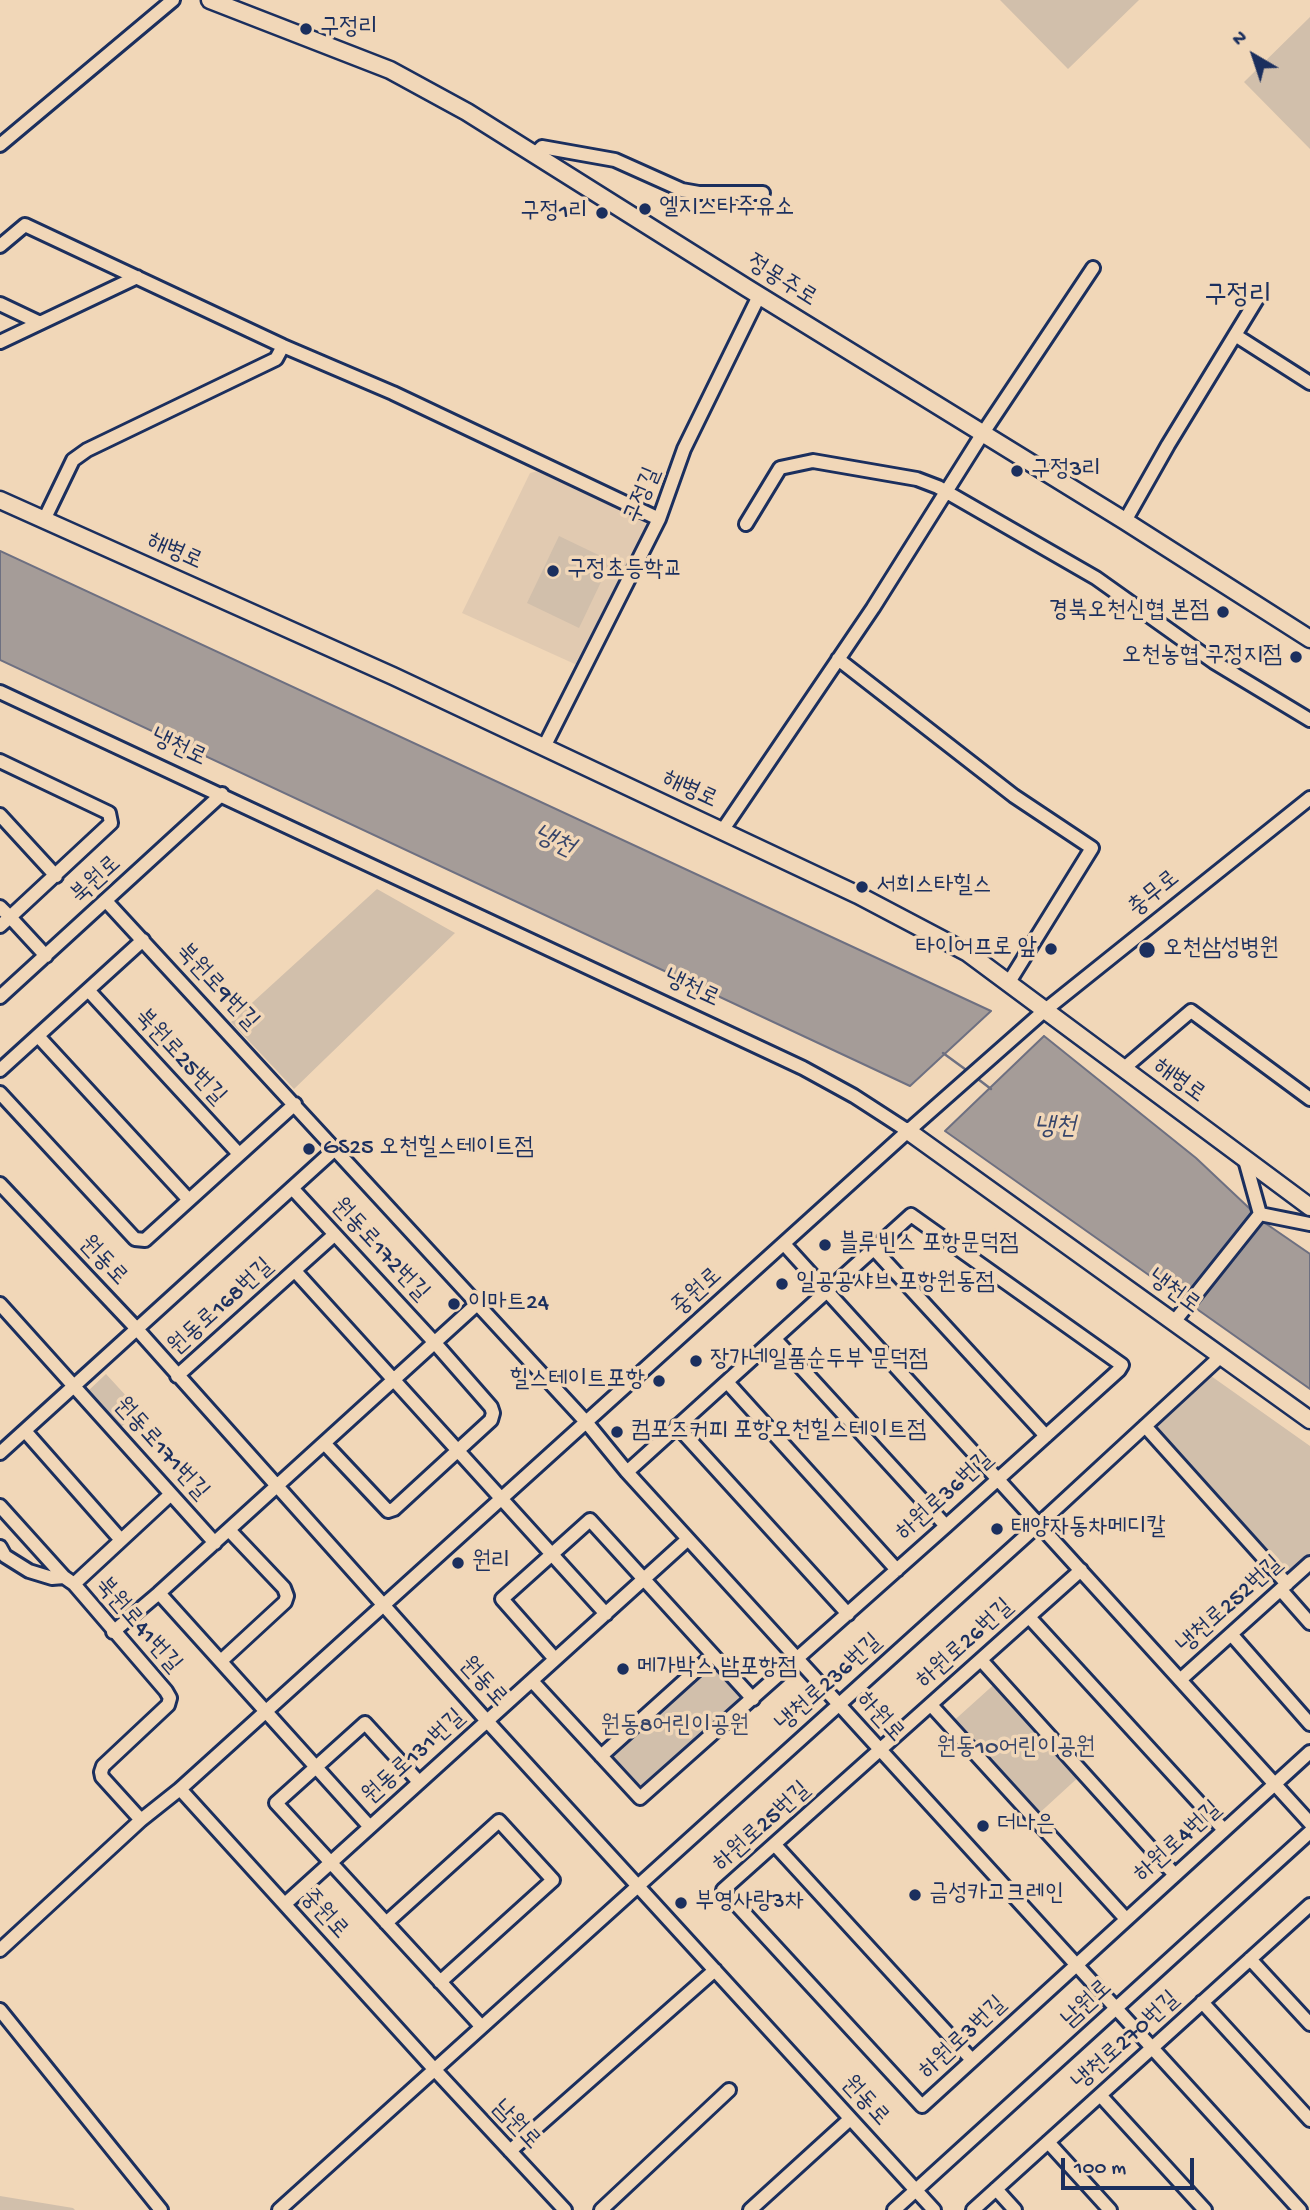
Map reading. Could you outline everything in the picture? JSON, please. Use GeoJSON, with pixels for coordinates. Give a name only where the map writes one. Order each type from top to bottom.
{"type":"FeatureCollection","features":[{"type":"Feature","properties":{"kind":"main road","name":"정몽주로"},"geometry":{"type":"LineString","coordinates":[[210,0],[390,70],[467,112],[1310,639]]}},
{"type":"Feature","properties":{"kind":"main road","name":"해병로"},"geometry":{"type":"LineString","coordinates":[[0,500],[393,676],[858,895],[968,953],[1310,1207]]}},
{"type":"Feature","properties":{"kind":"main road","name":"냉천로"},"geometry":{"type":"LineString","coordinates":[[908,1131],[1310,1420]]}},
{"type":"Feature","properties":{"kind":"street"},"geometry":{"type":"LineString","coordinates":[[0,145],[173,0]]}},
{"type":"Feature","properties":{"kind":"street"},"geometry":{"type":"LineString","coordinates":[[535,154],[542,147],[615,160],[682,190],[699,193],[763,193]]}},
{"type":"Feature","properties":{"kind":"street"},"geometry":{"type":"LineString","coordinates":[[0,246],[25,225],[283,346],[393,393],[659,519]]}},
{"type":"Feature","properties":{"kind":"street"},"geometry":{"type":"LineString","coordinates":[[722,831],[838,659],[1093,268]]}},
{"type":"Feature","properties":{"kind":"street"},"geometry":{"type":"LineString","coordinates":[[0,342],[137,277]]}},
{"type":"Feature","properties":{"kind":"street","name":"구정길"},"geometry":{"type":"LineString","coordinates":[[544,747],[659,519],[684,449],[759,296]]}},
{"type":"Feature","properties":{"kind":"street"},"geometry":{"type":"LineString","coordinates":[[1125,521],[1257,299]]}},
{"type":"Feature","properties":{"kind":"street"},"geometry":{"type":"LineString","coordinates":[[0,304],[40,323]]}},
{"type":"Feature","properties":{"kind":"street"},"geometry":{"type":"LineString","coordinates":[[1235,335],[1310,383]]}},
{"type":"Feature","properties":{"kind":"street"},"geometry":{"type":"LineString","coordinates":[[44,520],[73,460],[87,450],[276,359],[283,346]]}},
{"type":"Feature","properties":{"kind":"street"},"geometry":{"type":"LineString","coordinates":[[746,524],[780,468],[813,461],[917,479],[946,492],[1096,578],[1214,662],[1310,720]]}},
{"type":"Feature","properties":{"kind":"street"},"geometry":{"type":"LineString","coordinates":[[838,659],[1014,796],[1092,848],[1009,982]]}},
{"type":"Feature","properties":{"kind":"street","name":"냉천로"},"geometry":{"type":"LineString","coordinates":[[0,692],[812,1073],[845,1090],[908,1131]]}},
{"type":"Feature","properties":{"kind":"street"},"geometry":{"type":"LineString","coordinates":[[0,761],[109,813],[111,823],[5,922]]}},
{"type":"Feature","properties":{"kind":"street","name":"북원로"},"geometry":{"type":"LineString","coordinates":[[0,997],[222,794]]}},
{"type":"Feature","properties":{"kind":"street","name":"충무로"},"geometry":{"type":"LineString","coordinates":[[922,1118],[1044,1011],[1310,798]]}},
{"type":"Feature","properties":{"kind":"street"},"geometry":{"type":"LineString","coordinates":[[0,815],[56,876]]}},
{"type":"Feature","properties":{"kind":"street","name":"북원로9번길"},"geometry":{"type":"LineString","coordinates":[[106,901],[587,1423]]}},
{"type":"Feature","properties":{"kind":"street"},"geometry":{"type":"LineString","coordinates":[[0,906],[5,922],[46,956]]}},
{"type":"Feature","properties":{"kind":"street"},"geometry":{"type":"LineString","coordinates":[[0,1070],[143,940]]}},
{"type":"Feature","properties":{"kind":"street","name":"북원로25번길"},"geometry":{"type":"LineString","coordinates":[[88,990],[239,1154]]}},
{"type":"Feature","properties":{"kind":"street"},"geometry":{"type":"LineString","coordinates":[[1123,1069],[1191,1011],[1310,1100]]}},
{"type":"Feature","properties":{"kind":"street"},"geometry":{"type":"LineString","coordinates":[[38,1036],[188,1200]]}},
{"type":"Feature","properties":{"kind":"street"},"geometry":{"type":"LineString","coordinates":[[0,1093],[135,1239],[145,1240],[295,1104]]}},
{"type":"Feature","properties":{"kind":"street","name":"중원로"},"geometry":{"type":"LineString","coordinates":[[0,1950],[922,1118]]}},
{"type":"Feature","properties":{"kind":"street"},"geometry":{"type":"LineString","coordinates":[[0,1453],[335,1149]]}},
{"type":"Feature","properties":{"kind":"street"},"geometry":{"type":"LineString","coordinates":[[1245,1160],[1259,1215]]}},
{"type":"Feature","properties":{"kind":"street","name":"원동로"},"geometry":{"type":"LineString","coordinates":[[0,1184],[136,1328],[487,1721],[934,2210]]}},
{"type":"Feature","properties":{"kind":"street","name":"원동로172번길"},"geometry":{"type":"LineString","coordinates":[[292,1188],[491,1407],[491,1420],[458,1450]]}},
{"type":"Feature","properties":{"kind":"street","name":"하원로36번길"},"geometry":{"type":"LineString","coordinates":[[601,1756],[640,1798],[946,1527],[1122,1365],[911,1215],[874,1250]]}},
{"type":"Feature","properties":{"kind":"street"},"geometry":{"type":"LineString","coordinates":[[1174,1322],[1259,1215]]}},
{"type":"Feature","properties":{"kind":"street"},"geometry":{"type":"LineString","coordinates":[[1259,1215],[1310,1224]]}},
{"type":"Feature","properties":{"kind":"street","name":"원동로168번길"},"geometry":{"type":"LineString","coordinates":[[177,1376],[334,1236]]}},
{"type":"Feature","properties":{"kind":"street"},"geometry":{"type":"LineString","coordinates":[[784,1244],[1310,1823]]}},
{"type":"Feature","properties":{"kind":"street"},"geometry":{"type":"LineString","coordinates":[[627,1472],[874,1250],[1045,1436]]}},
{"type":"Feature","properties":{"kind":"street","name":"원동로168번길"},"geometry":{"type":"LineString","coordinates":[[295,1271],[502,1499]]}},
{"type":"Feature","properties":{"kind":"street","name":"원동로171번길"},"geometry":{"type":"LineString","coordinates":[[0,1304],[215,1543]]}},
{"type":"Feature","properties":{"kind":"street"},"geometry":{"type":"LineString","coordinates":[[113,1632],[325,1444],[477,1304]]}},
{"type":"Feature","properties":{"kind":"street"},"geometry":{"type":"LineString","coordinates":[[775,1339],[946,1527]]}},
{"type":"Feature","properties":{"kind":"street","name":"냉천로236번길"},"geometry":{"type":"LineString","coordinates":[[279,2210],[1039,1524],[1221,1356]]}},
{"type":"Feature","properties":{"kind":"street"},"geometry":{"type":"LineString","coordinates":[[727,1382],[897,1570]]}},
{"type":"Feature","properties":{"kind":"street","name":"하원로"},"geometry":{"type":"LineString","coordinates":[[587,1423],[627,1472],[797,1660],[1300,2210]]}},
{"type":"Feature","properties":{"kind":"street"},"geometry":{"type":"LineString","coordinates":[[677,1426],[848,1614]]}},
{"type":"Feature","properties":{"kind":"street"},"geometry":{"type":"LineString","coordinates":[[1145,1426],[1284,1587],[1310,1623]]}},
{"type":"Feature","properties":{"kind":"street"},"geometry":{"type":"LineString","coordinates":[[24,1431],[121,1541]]}},
{"type":"Feature","properties":{"kind":"street"},"geometry":{"type":"LineString","coordinates":[[325,1444],[388,1511],[394,1509],[458,1450]]}},
{"type":"Feature","properties":{"kind":"street","name":"북원로41번길"},"geometry":{"type":"LineString","coordinates":[[69,1581],[121,1541],[171,1494]]}},
{"type":"Feature","properties":{"kind":"street"},"geometry":{"type":"LineString","coordinates":[[502,1499],[606,1614]]}},
{"type":"Feature","properties":{"kind":"street","name":"북원로41번길"},"geometry":{"type":"LineString","coordinates":[[0,1506],[166,1691],[170,1699],[168,1705],[103,1766],[101,1772],[102,1777],[141,1820]]}},
{"type":"Feature","properties":{"kind":"street"},"geometry":{"type":"LineString","coordinates":[[555,1660],[502,1599],[590,1520],[753,1699]]}},
{"type":"Feature","properties":{"kind":"street"},"geometry":{"type":"LineString","coordinates":[[221,1661],[285,1602],[287,1597],[284,1588],[229,1530]]}},
{"type":"Feature","properties":{"kind":"street","name":"원동로131번길"},"geometry":{"type":"LineString","coordinates":[[285,1904],[688,1539]]}},
{"type":"Feature","properties":{"kind":"street"},"geometry":{"type":"LineString","coordinates":[[0,1547],[5,1556],[29,1571],[69,1581]]}},
{"type":"Feature","properties":{"kind":"street","name":"냉천로252번길"},"geometry":{"type":"LineString","coordinates":[[1180,1680],[1310,1563]]}},
{"type":"Feature","properties":{"kind":"street","name":"하원로26번길"},"geometry":{"type":"LineString","coordinates":[[881,1751],[1081,1570]]}},
{"type":"Feature","properties":{"kind":"street"},"geometry":{"type":"LineString","coordinates":[[159,1593],[316,1767]]}},
{"type":"Feature","properties":{"kind":"street"},"geometry":{"type":"LineString","coordinates":[[1029,1617],[1224,1830]]}},
{"type":"Feature","properties":{"kind":"street"},"geometry":{"type":"LineString","coordinates":[[1231,1634],[1310,1724]]}},
{"type":"Feature","properties":{"kind":"street"},"geometry":{"type":"LineString","coordinates":[[532,1681],[601,1756],[713,1655]]}},
{"type":"Feature","properties":{"kind":"street"},"geometry":{"type":"LineString","coordinates":[[981,1660],[1175,1875]]}},
{"type":"Feature","properties":{"kind":"street"},"geometry":{"type":"LineString","coordinates":[[931,1705],[1126,1919]]}},
{"type":"Feature","properties":{"kind":"street"},"geometry":{"type":"LineString","coordinates":[[419,1782],[365,1723],[276,1803],[481,2026]]}},
{"type":"Feature","properties":{"kind":"street","name":"하원로25번길"},"geometry":{"type":"LineString","coordinates":[[827,2002],[723,1891],[881,1751]]}},
{"type":"Feature","properties":{"kind":"street","name":"하원로4번길"},"geometry":{"type":"LineString","coordinates":[[1075,1965],[1310,1752]]}},
{"type":"Feature","properties":{"kind":"street","name":"원동로131번길"},"geometry":{"type":"LineString","coordinates":[[316,1767],[370,1827]]}},
{"type":"Feature","properties":{"kind":"street","name":"중원로"},"geometry":{"type":"LineString","coordinates":[[180,1789],[435,2070]]}},
{"type":"Feature","properties":{"kind":"street"},"geometry":{"type":"LineString","coordinates":[[386,1923],[499,1821],[544,1870],[553,1880],[440,1982]]}},
{"type":"Feature","properties":{"kind":"street","name":"남원로"},"geometry":{"type":"LineString","coordinates":[[894,2210],[1310,1832]]}},
{"type":"Feature","properties":{"kind":"street"},"geometry":{"type":"LineString","coordinates":[[775,1845],[972,2060]]}},
{"type":"Feature","properties":{"kind":"street","name":"냉천로270번길"},"geometry":{"type":"LineString","coordinates":[[973,2210],[1250,1959],[1307,1914]]}},
{"type":"Feature","properties":{"kind":"street"},"geometry":{"type":"LineString","coordinates":[[1250,1959],[1310,2024]]}},
{"type":"Feature","properties":{"kind":"street","name":"하원로3번길"},"geometry":{"type":"LineString","coordinates":[[827,2002],[922,2106],[1075,1965]]}},
{"type":"Feature","properties":{"kind":"street"},"geometry":{"type":"LineString","coordinates":[[510,2151],[715,1970]]}},
{"type":"Feature","properties":{"kind":"street"},"geometry":{"type":"LineString","coordinates":[[1202,2002],[1310,2120]]}},
{"type":"Feature","properties":{"kind":"street"},"geometry":{"type":"LineString","coordinates":[[0,2010],[161,2210]]}},
{"type":"Feature","properties":{"kind":"street","name":"남원로"},"geometry":{"type":"LineString","coordinates":[[435,2070],[565,2210]]}},
{"type":"Feature","properties":{"kind":"street"},"geometry":{"type":"LineString","coordinates":[[601,2210],[729,2090]]}},
{"type":"Feature","properties":{"kind":"street"},"geometry":{"type":"LineString","coordinates":[[1100,2095],[1205,2210]]}},
{"type":"Feature","properties":{"kind":"street"},"geometry":{"type":"LineString","coordinates":[[750,2210],[850,2119]]}},
{"type":"Feature","properties":{"kind":"street"},"geometry":{"type":"LineString","coordinates":[[1048,2142],[1110,2210]]}},
{"type":"Feature","properties":{"kind":"street"},"geometry":{"type":"LineString","coordinates":[[996,2189],[1016,2210]]}},
{"type":"Feature","properties":{"kind":"shaded area","name":"구정초등학교"},"geometry":{"type":"Polygon","coordinates":[[[539,471],[645,522],[646,529],[577,665],[462,613],[530,473],[539,471]]]}},
{"type":"Feature","properties":{"kind":"green space"},"geometry":{"type":"Polygon","coordinates":[[[1000,0],[1139,0],[1068,69],[1000,0]]]}},
{"type":"Feature","properties":{"kind":"green space"},"geometry":{"type":"Polygon","coordinates":[[[1310,17],[1310,149],[1244,82],[1310,17]]]}},
{"type":"Feature","properties":{"kind":"green space"},"geometry":{"type":"Polygon","coordinates":[[[559,536],[611,561],[579,628],[527,603],[559,536]]]}},
{"type":"Feature","properties":{"kind":"green space"},"geometry":{"type":"Polygon","coordinates":[[[377,889],[455,933],[294,1089],[231,1022],[377,889]]]}},
{"type":"Feature","properties":{"kind":"green space"},"geometry":{"type":"Polygon","coordinates":[[[106,1374],[140,1411],[121,1427],[88,1391],[106,1374]]]}},
{"type":"Feature","properties":{"kind":"green space"},"geometry":{"type":"Polygon","coordinates":[[[1211,1376],[1310,1446],[1310,1554],[1286,1575],[1155,1432],[1155,1427],[1211,1376]]]}},
{"type":"Feature","properties":{"kind":"green space","name":"원동8어린이공원"},"geometry":{"type":"Polygon","coordinates":[[[711,1659],[742,1693],[742,1701],[645,1790],[638,1789],[607,1754],[711,1659]]]}},
{"type":"Feature","properties":{"kind":"green space","name":"원동10어린이공원"},"geometry":{"type":"Polygon","coordinates":[[[999,1680],[1083,1773],[1034,1818],[949,1725],[999,1680]]]}},
{"type":"Feature","properties":{"kind":"green space"},"geometry":{"type":"Polygon","coordinates":[[[0,2196],[73,2208],[75,2210],[0,2210],[0,2196]]]}},
{"type":"Feature","properties":{"kind":"water"},"geometry":{"type":"Polygon","coordinates":[[[0,551],[991,1011],[910,1086],[0,660],[0,551]]]}},
{"type":"Feature","properties":{"kind":"water","name":"냉천"},"geometry":{"type":"Polygon","coordinates":[[[1044,1036],[1196,1158],[1265,1223],[1310,1254],[1310,1389],[945,1131],[1044,1036]]]}},
{"type":"Feature","properties":{"kind":"waterway","name":"냉천"},"geometry":{"type":"LineString","coordinates":[[943,1053],[969,1072]]}},
{"type":"Feature","properties":{"kind":"waterway","name":"냉천"},"geometry":{"type":"LineString","coordinates":[[974,1076],[991,1089]]}},
{"type":"Feature","properties":{"kind":"place","name":"구정리"},"geometry":{"type":"Point","coordinates":[306,29]}},
{"type":"Feature","properties":{"kind":"place","name":"엘지스타주유소"},"geometry":{"type":"Point","coordinates":[645,209]}},
{"type":"Feature","properties":{"kind":"place","name":"구정1리"},"geometry":{"type":"Point","coordinates":[602,213]}},
{"type":"Feature","properties":{"kind":"place","name":"구정3리"},"geometry":{"type":"Point","coordinates":[1017,471]}},
{"type":"Feature","properties":{"kind":"place","name":"구정초등학교"},"geometry":{"type":"Point","coordinates":[553,571]}},
{"type":"Feature","properties":{"kind":"place","name":"경북오천신협 본점"},"geometry":{"type":"Point","coordinates":[1223,612]}},
{"type":"Feature","properties":{"kind":"place","name":"오천농협 구정지점"},"geometry":{"type":"Point","coordinates":[1296,657]}},
{"type":"Feature","properties":{"kind":"place","name":"서희스타힐스"},"geometry":{"type":"Point","coordinates":[862,887]}},
{"type":"Feature","properties":{"kind":"place","name":"타이어프로 앞"},"geometry":{"type":"Point","coordinates":[1051,949]}},
{"type":"Feature","properties":{"kind":"place","name":"오천삼성병원"},"geometry":{"type":"Point","coordinates":[1147,950]}},
{"type":"Feature","properties":{"kind":"place","name":"GS25 오천힐스테이트점"},"geometry":{"type":"Point","coordinates":[309,1149]}},
{"type":"Feature","properties":{"kind":"place","name":"블루빈스 포항문덕점"},"geometry":{"type":"Point","coordinates":[825,1245]}},
{"type":"Feature","properties":{"kind":"place","name":"일공공샤브 포항원동점"},"geometry":{"type":"Point","coordinates":[782,1284]}},
{"type":"Feature","properties":{"kind":"place","name":"이마트24"},"geometry":{"type":"Point","coordinates":[454,1304]}},
{"type":"Feature","properties":{"kind":"place","name":"장가네일품순두부 문덕점"},"geometry":{"type":"Point","coordinates":[696,1361]}},
{"type":"Feature","properties":{"kind":"place","name":"힐스테이트포항"},"geometry":{"type":"Point","coordinates":[659,1381]}},
{"type":"Feature","properties":{"kind":"place","name":"컴포즈커피 포항오천힐스테이트점"},"geometry":{"type":"Point","coordinates":[617,1432]}},
{"type":"Feature","properties":{"kind":"place","name":"태양자동차메디칼"},"geometry":{"type":"Point","coordinates":[997,1529]}},
{"type":"Feature","properties":{"kind":"place","name":"원리"},"geometry":{"type":"Point","coordinates":[458,1563]}},
{"type":"Feature","properties":{"kind":"place","name":"메가박스 남포항점"},"geometry":{"type":"Point","coordinates":[623,1669]}},
{"type":"Feature","properties":{"kind":"place","name":"더나은"},"geometry":{"type":"Point","coordinates":[983,1826]}},
{"type":"Feature","properties":{"kind":"place","name":"금성카고크레인"},"geometry":{"type":"Point","coordinates":[915,1895]}},
{"type":"Feature","properties":{"kind":"place","name":"부영사랑3차"},"geometry":{"type":"Point","coordinates":[681,1903]}},
{"type":"Feature","properties":{"kind":"district","name":"구정리"},"geometry":{"type":"Point","coordinates":[1238,298]}}]}
